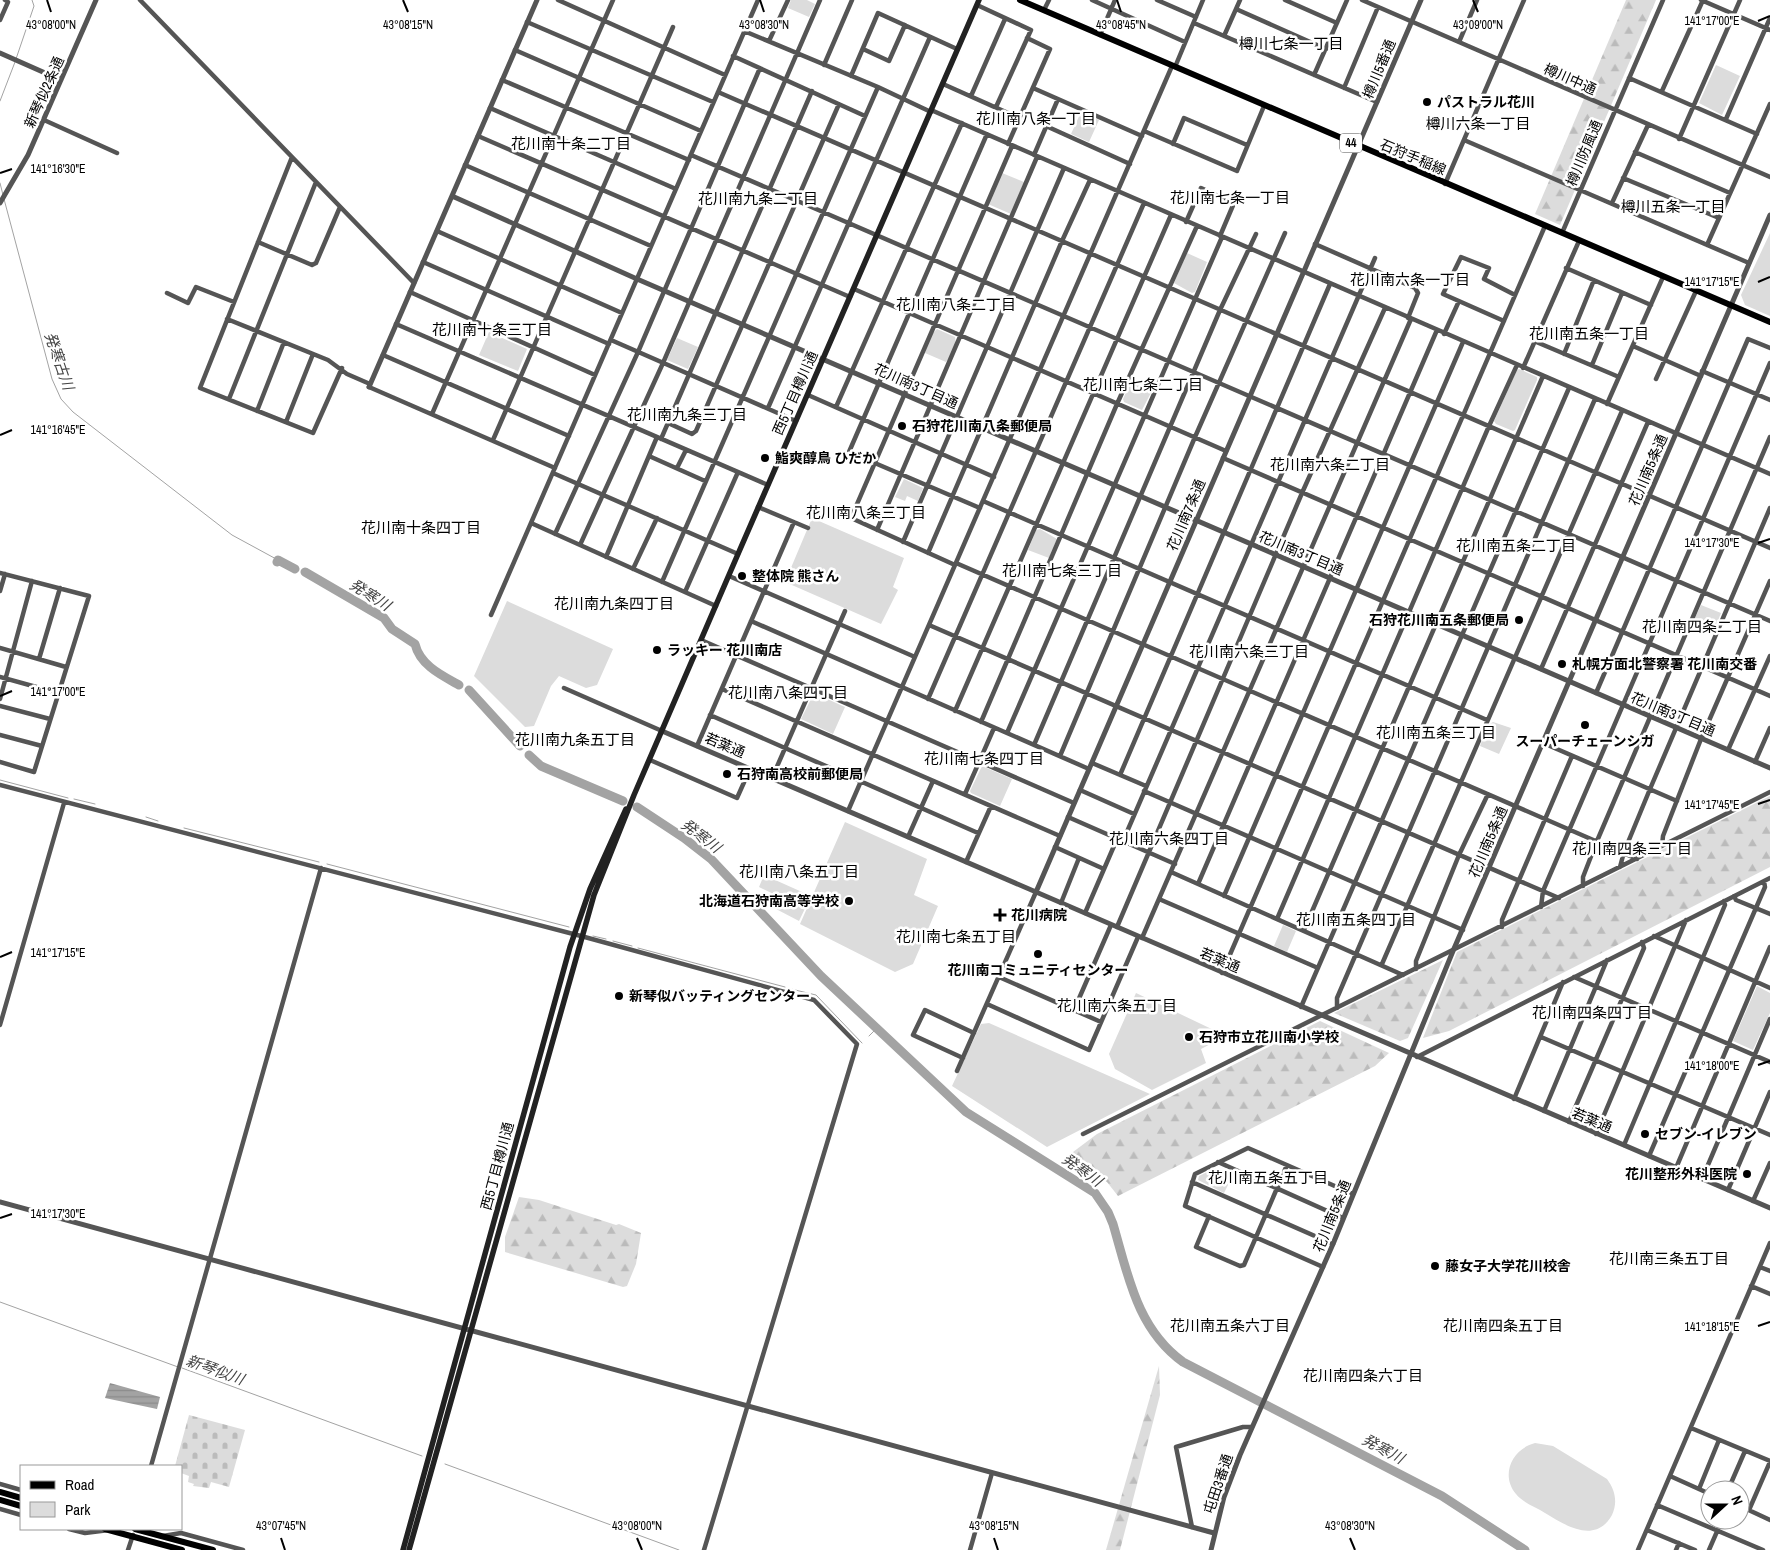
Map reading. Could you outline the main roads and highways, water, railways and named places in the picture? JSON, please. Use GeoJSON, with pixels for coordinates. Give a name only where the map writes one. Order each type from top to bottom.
{"type":"FeatureCollection","features":[{"type":"Feature","properties":{"kind":"main road","name":"石狩手稲線"},"geometry":{"type":"LineString","coordinates":[[1020,0],[1770,322]]}},
{"type":"Feature","properties":{"kind":"main road","name":"西5丁目樽川通"},"geometry":{"type":"LineString","coordinates":[[409,1550],[590,888],[619,822],[650,760],[978,3]]}},
{"type":"Feature","properties":{"kind":"main road","name":"西5丁目樽川通"},"geometry":{"type":"LineString","coordinates":[[403,1550],[468,1329]]}},
{"type":"Feature","properties":{"kind":"main road"},"geometry":{"type":"LineString","coordinates":[[0,1492],[20,1498]]}},
{"type":"Feature","properties":{"kind":"main road"},"geometry":{"type":"LineString","coordinates":[[0,1500],[20,1506]]}},
{"type":"Feature","properties":{"kind":"main road"},"geometry":{"type":"LineString","coordinates":[[107,1530],[181,1550]]}},
{"type":"Feature","properties":{"kind":"main road"},"geometry":{"type":"LineString","coordinates":[[138,1530],[213,1550]]}},
{"type":"Feature","properties":{"kind":"waterway","name":"発寒古川"},"geometry":{"type":"LineString","coordinates":[[16,59],[34,6],[32,0]]}},
{"type":"Feature","properties":{"kind":"waterway","name":"発寒古川"},"geometry":{"type":"LineString","coordinates":[[0,101],[15,62]]}},
{"type":"Feature","properties":{"kind":"waterway","name":"発寒古川"},"geometry":{"type":"LineString","coordinates":[[0,183],[3,195]]}},
{"type":"Feature","properties":{"kind":"waterway","name":"発寒古川"},"geometry":{"type":"LineString","coordinates":[[4,199],[52,379],[61,399],[73,412],[232,535],[278,560]]}},
{"type":"Feature","properties":{"kind":"waterway","name":"発寒川"},"geometry":{"type":"LineString","coordinates":[[277,562],[278,560],[295,569]]}},
{"type":"Feature","properties":{"kind":"waterway","name":"発寒川"},"geometry":{"type":"LineString","coordinates":[[305,572],[384,618],[392,629],[415,644],[426,664],[459,685]]}},
{"type":"Feature","properties":{"kind":"waterway","name":"発寒川"},"geometry":{"type":"LineString","coordinates":[[469,690],[520,746]]}},
{"type":"Feature","properties":{"kind":"waterway","name":"発寒川"},"geometry":{"type":"LineString","coordinates":[[529,755],[541,766],[623,801]]}},
{"type":"Feature","properties":{"kind":"waterway"},"geometry":{"type":"LineString","coordinates":[[0,780],[68,798]]}},
{"type":"Feature","properties":{"kind":"waterway"},"geometry":{"type":"LineString","coordinates":[[74,799],[95,804]]}},
{"type":"Feature","properties":{"kind":"waterway","name":"発寒川"},"geometry":{"type":"LineString","coordinates":[[637,807],[684,838],[711,859],[821,976],[966,1112],[1095,1193],[1108,1212],[1113,1224],[1136,1300],[1155,1334],[1167,1349],[1183,1362],[1442,1496],[1525,1550]]}},
{"type":"Feature","properties":{"kind":"waterway"},"geometry":{"type":"LineString","coordinates":[[146,817],[158,821]]}},
{"type":"Feature","properties":{"kind":"waterway"},"geometry":{"type":"LineString","coordinates":[[184,828],[319,862]]}},
{"type":"Feature","properties":{"kind":"waterway"},"geometry":{"type":"LineString","coordinates":[[327,864],[569,927]]}},
{"type":"Feature","properties":{"kind":"waterway"},"geometry":{"type":"LineString","coordinates":[[593,936],[606,939]]}},
{"type":"Feature","properties":{"kind":"waterway"},"geometry":{"type":"LineString","coordinates":[[613,941],[632,946]]}},
{"type":"Feature","properties":{"kind":"waterway"},"geometry":{"type":"LineString","coordinates":[[638,948],[785,987]]}},
{"type":"Feature","properties":{"kind":"waterway"},"geometry":{"type":"LineString","coordinates":[[791,989],[816,995],[862,1043]]}},
{"type":"Feature","properties":{"kind":"waterway"},"geometry":{"type":"LineString","coordinates":[[869,1036],[876,1029]]}},
{"type":"Feature","properties":{"kind":"waterway","name":"新琴似川"},"geometry":{"type":"LineString","coordinates":[[0,1302],[178,1367]]}},
{"type":"Feature","properties":{"kind":"waterway","name":"新琴似川"},"geometry":{"type":"LineString","coordinates":[[182,1368],[422,1456]]}},
{"type":"Feature","properties":{"kind":"waterway","name":"新琴似川"},"geometry":{"type":"LineString","coordinates":[[445,1464],[679,1550]]}},
{"type":"Feature","properties":{"kind":"place","name":"パストラル花川"},"geometry":{"type":"Point","coordinates":[1427,102]}},
{"type":"Feature","properties":{"kind":"place","name":"石狩花川南八条郵便局"},"geometry":{"type":"Point","coordinates":[902,426]}},
{"type":"Feature","properties":{"kind":"place","name":"鮨爽醇鳥 ひだか"},"geometry":{"type":"Point","coordinates":[765,458]}},
{"type":"Feature","properties":{"kind":"place","name":"整体院 熊さん"},"geometry":{"type":"Point","coordinates":[742,576]}},
{"type":"Feature","properties":{"kind":"place","name":"石狩花川南五条郵便局"},"geometry":{"type":"Point","coordinates":[1519,620]}},
{"type":"Feature","properties":{"kind":"place","name":"ラッキー 花川南店"},"geometry":{"type":"Point","coordinates":[657,650]}},
{"type":"Feature","properties":{"kind":"place","name":"札幌方面北警察署 花川南交番"},"geometry":{"type":"Point","coordinates":[1562,664]}},
{"type":"Feature","properties":{"kind":"place","name":"スーパーチェーンシガ"},"geometry":{"type":"Point","coordinates":[1585,725]}},
{"type":"Feature","properties":{"kind":"place","name":"石狩南高校前郵便局"},"geometry":{"type":"Point","coordinates":[727,774]}},
{"type":"Feature","properties":{"kind":"place","name":"北海道石狩南高等学校"},"geometry":{"type":"Point","coordinates":[849,901]}},
{"type":"Feature","properties":{"kind":"place","name":"花川病院"},"geometry":{"type":"Point","coordinates":[1000,915]}},
{"type":"Feature","properties":{"kind":"place","name":"花川南コミュニティセンター"},"geometry":{"type":"Point","coordinates":[1038,954]}},
{"type":"Feature","properties":{"kind":"place","name":"新琴似バッティングセンター"},"geometry":{"type":"Point","coordinates":[619,996]}},
{"type":"Feature","properties":{"kind":"place","name":"石狩市立花川南小学校"},"geometry":{"type":"Point","coordinates":[1189,1037]}},
{"type":"Feature","properties":{"kind":"place","name":"セブン-イレブン"},"geometry":{"type":"Point","coordinates":[1645,1134]}},
{"type":"Feature","properties":{"kind":"place","name":"花川整形外科医院"},"geometry":{"type":"Point","coordinates":[1747,1174]}},
{"type":"Feature","properties":{"kind":"place","name":"藤女子大学花川校舎"},"geometry":{"type":"Point","coordinates":[1435,1266]}},
{"type":"Feature","properties":{"kind":"district","name":"樽川七条一丁目"},"geometry":{"type":"Point","coordinates":[1291,44]}},
{"type":"Feature","properties":{"kind":"district","name":"花川南八条一丁目"},"geometry":{"type":"Point","coordinates":[1036,119]}},
{"type":"Feature","properties":{"kind":"district","name":"樽川六条一丁目"},"geometry":{"type":"Point","coordinates":[1478,124]}},
{"type":"Feature","properties":{"kind":"district","name":"花川南十条二丁目"},"geometry":{"type":"Point","coordinates":[571,144]}},
{"type":"Feature","properties":{"kind":"district","name":"花川南七条一丁目"},"geometry":{"type":"Point","coordinates":[1230,198]}},
{"type":"Feature","properties":{"kind":"district","name":"花川南九条二丁目"},"geometry":{"type":"Point","coordinates":[758,199]}},
{"type":"Feature","properties":{"kind":"district","name":"樽川五条一丁目"},"geometry":{"type":"Point","coordinates":[1673,207]}},
{"type":"Feature","properties":{"kind":"district","name":"花川南六条一丁目"},"geometry":{"type":"Point","coordinates":[1410,280]}},
{"type":"Feature","properties":{"kind":"district","name":"花川南八条二丁目"},"geometry":{"type":"Point","coordinates":[956,305]}},
{"type":"Feature","properties":{"kind":"district","name":"花川南十条三丁目"},"geometry":{"type":"Point","coordinates":[492,330]}},
{"type":"Feature","properties":{"kind":"district","name":"花川南五条一丁目"},"geometry":{"type":"Point","coordinates":[1589,334]}},
{"type":"Feature","properties":{"kind":"district","name":"花川南七条二丁目"},"geometry":{"type":"Point","coordinates":[1143,385]}},
{"type":"Feature","properties":{"kind":"district","name":"花川南九条三丁目"},"geometry":{"type":"Point","coordinates":[687,415]}},
{"type":"Feature","properties":{"kind":"district","name":"花川南六条二丁目"},"geometry":{"type":"Point","coordinates":[1330,465]}},
{"type":"Feature","properties":{"kind":"district","name":"花川南八条三丁目"},"geometry":{"type":"Point","coordinates":[866,513]}},
{"type":"Feature","properties":{"kind":"district","name":"花川南十条四丁目"},"geometry":{"type":"Point","coordinates":[421,528]}},
{"type":"Feature","properties":{"kind":"district","name":"花川南五条二丁目"},"geometry":{"type":"Point","coordinates":[1516,546]}},
{"type":"Feature","properties":{"kind":"district","name":"花川南七条三丁目"},"geometry":{"type":"Point","coordinates":[1062,571]}},
{"type":"Feature","properties":{"kind":"district","name":"花川南九条四丁目"},"geometry":{"type":"Point","coordinates":[614,604]}},
{"type":"Feature","properties":{"kind":"district","name":"花川南四条二丁目"},"geometry":{"type":"Point","coordinates":[1702,627]}},
{"type":"Feature","properties":{"kind":"district","name":"花川南六条三丁目"},"geometry":{"type":"Point","coordinates":[1249,652]}},
{"type":"Feature","properties":{"kind":"district","name":"花川南八条四丁目"},"geometry":{"type":"Point","coordinates":[788,693]}},
{"type":"Feature","properties":{"kind":"district","name":"花川南五条三丁目"},"geometry":{"type":"Point","coordinates":[1436,733]}},
{"type":"Feature","properties":{"kind":"district","name":"花川南九条五丁目"},"geometry":{"type":"Point","coordinates":[575,740]}},
{"type":"Feature","properties":{"kind":"district","name":"花川南七条四丁目"},"geometry":{"type":"Point","coordinates":[984,759]}},
{"type":"Feature","properties":{"kind":"district","name":"花川南六条四丁目"},"geometry":{"type":"Point","coordinates":[1169,839]}},
{"type":"Feature","properties":{"kind":"district","name":"花川南四条三丁目"},"geometry":{"type":"Point","coordinates":[1632,849]}},
{"type":"Feature","properties":{"kind":"district","name":"花川南八条五丁目"},"geometry":{"type":"Point","coordinates":[799,872]}},
{"type":"Feature","properties":{"kind":"district","name":"花川南五条四丁目"},"geometry":{"type":"Point","coordinates":[1356,920]}},
{"type":"Feature","properties":{"kind":"district","name":"花川南七条五丁目"},"geometry":{"type":"Point","coordinates":[956,937]}},
{"type":"Feature","properties":{"kind":"district","name":"花川南六条五丁目"},"geometry":{"type":"Point","coordinates":[1117,1006]}},
{"type":"Feature","properties":{"kind":"district","name":"花川南四条四丁目"},"geometry":{"type":"Point","coordinates":[1592,1013]}},
{"type":"Feature","properties":{"kind":"district","name":"花川南五条五丁目"},"geometry":{"type":"Point","coordinates":[1268,1178]}},
{"type":"Feature","properties":{"kind":"district","name":"花川南三条五丁目"},"geometry":{"type":"Point","coordinates":[1669,1259]}},
{"type":"Feature","properties":{"kind":"district","name":"花川南五条六丁目"},"geometry":{"type":"Point","coordinates":[1230,1326]}},
{"type":"Feature","properties":{"kind":"district","name":"花川南四条五丁目"},"geometry":{"type":"Point","coordinates":[1503,1326]}},
{"type":"Feature","properties":{"kind":"district","name":"花川南四条六丁目"},"geometry":{"type":"Point","coordinates":[1363,1376]}}]}
